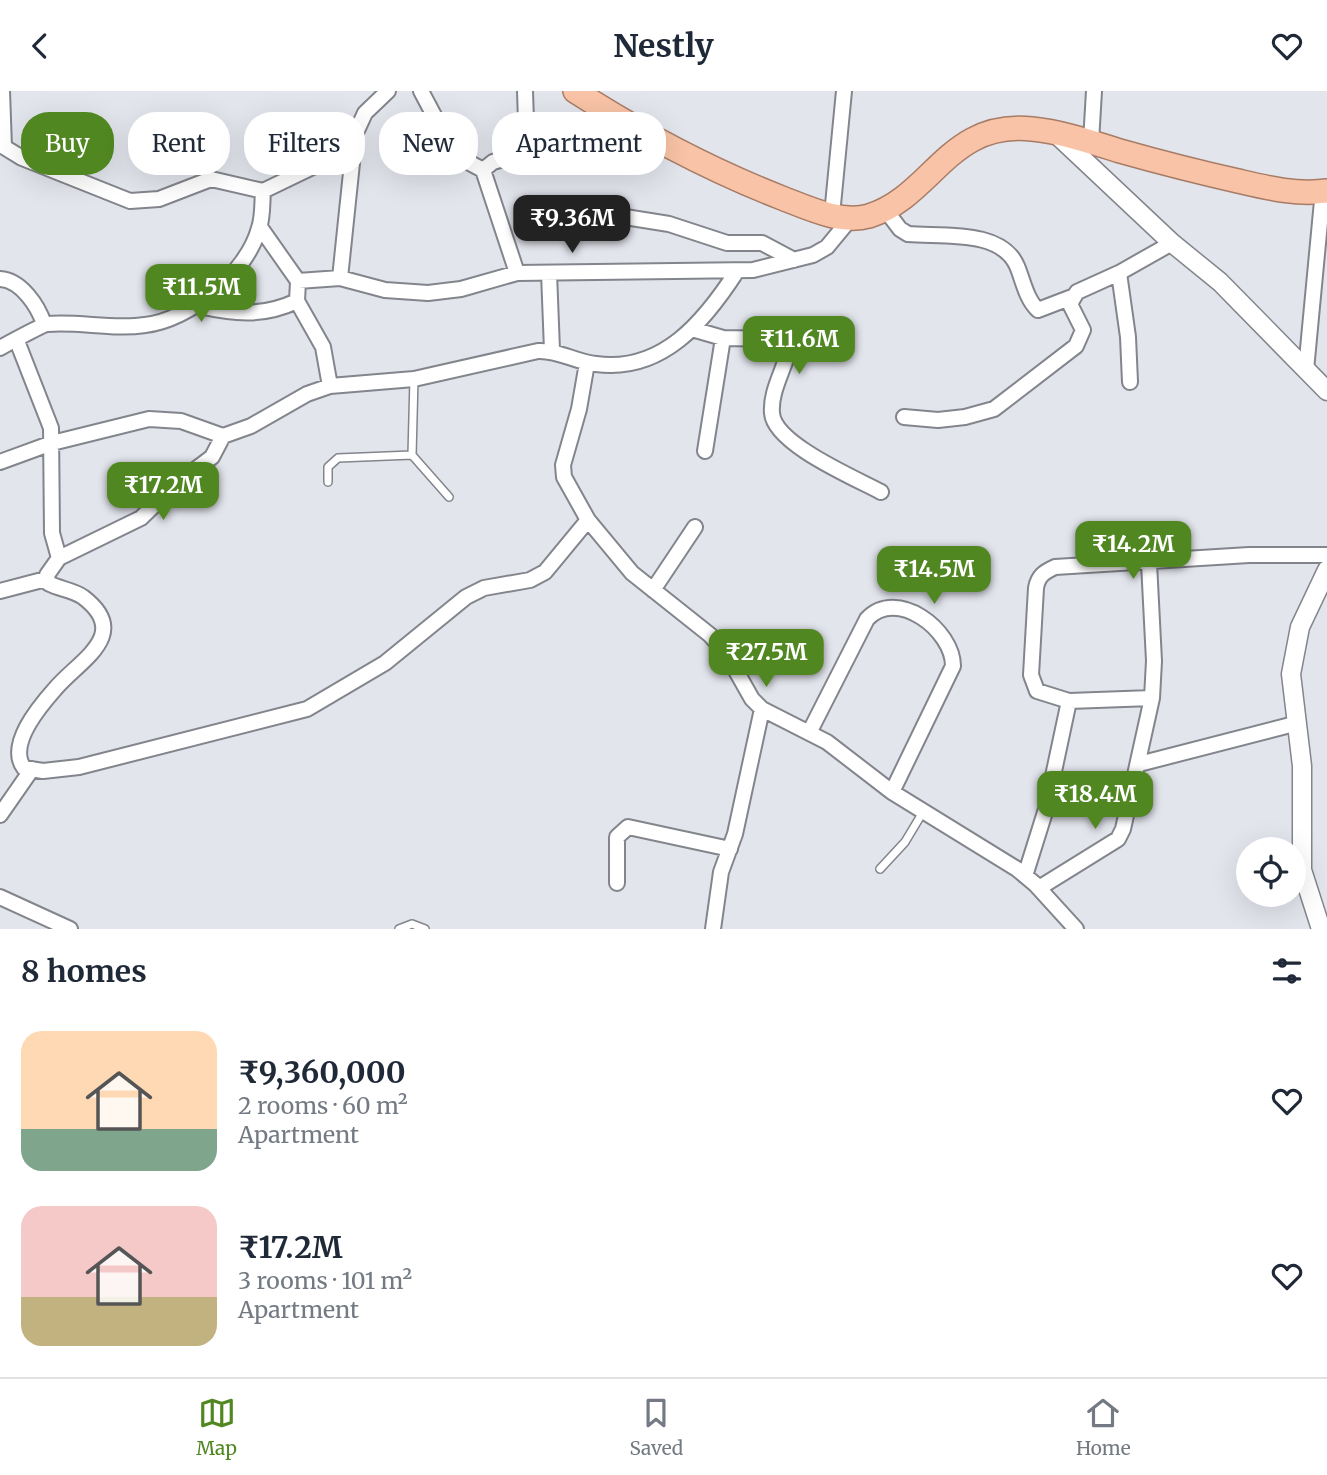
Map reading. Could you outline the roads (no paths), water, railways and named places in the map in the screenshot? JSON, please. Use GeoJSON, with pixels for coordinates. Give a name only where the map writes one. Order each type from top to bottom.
{"type":"FeatureCollection","features":[{"type":"Feature","properties":{"kind":"highway"},"geometry":{"type":"LineString","coordinates":[[575,91],[651,139],[701,165],[841,217],[869,216],[884,208],[974,138],[1012,128],[1054,132],[1222,177],[1321,197]]}},
{"type":"Feature","properties":{"kind":"street"},"geometry":{"type":"LineString","coordinates":[[2,91],[2,147],[22,158],[130,201],[159,199],[211,179],[262,191],[296,175]]}},
{"type":"Feature","properties":{"kind":"street"},"geometry":{"type":"LineString","coordinates":[[365,113],[388,91]]}},
{"type":"Feature","properties":{"kind":"street"},"geometry":{"type":"LineString","coordinates":[[421,91],[456,155],[483,170],[517,273]]}},
{"type":"Feature","properties":{"kind":"street"},"geometry":{"type":"LineString","coordinates":[[483,170],[493,162],[527,152],[524,91]]}},
{"type":"Feature","properties":{"kind":"street"},"geometry":{"type":"LineString","coordinates":[[298,281],[340,278],[385,290],[428,293],[461,289],[517,273],[737,271],[794,260],[827,247],[841,217],[844,91]]}},
{"type":"Feature","properties":{"kind":"street"},"geometry":{"type":"LineString","coordinates":[[1091,142],[1094,91]]}},
{"type":"Feature","properties":{"kind":"street"},"geometry":{"type":"LineString","coordinates":[[1054,132],[1172,243],[1220,282],[1327,391]]}},
{"type":"Feature","properties":{"kind":"street"},"geometry":{"type":"LineString","coordinates":[[340,278],[351,175]]}},
{"type":"Feature","properties":{"kind":"street"},"geometry":{"type":"LineString","coordinates":[[0,348],[44,324],[142,326],[167,320],[199,306],[239,264],[260,227],[262,191]]}},
{"type":"Feature","properties":{"kind":"street"},"geometry":{"type":"LineString","coordinates":[[1306,370],[1321,197]]}},
{"type":"Feature","properties":{"kind":"street"},"geometry":{"type":"LineString","coordinates":[[884,208],[895,224],[908,234],[996,243],[1012,255],[1038,310],[1072,297],[1172,243]]}},
{"type":"Feature","properties":{"kind":"street"},"geometry":{"type":"LineString","coordinates":[[575,209],[669,224],[727,243],[762,243],[794,260]]}},
{"type":"Feature","properties":{"kind":"street"},"geometry":{"type":"LineString","coordinates":[[260,227],[298,281],[297,301],[323,347],[330,386]]}},
{"type":"Feature","properties":{"kind":"street"},"geometry":{"type":"LineString","coordinates":[[0,463],[52,443],[149,419],[181,421],[223,436],[251,426],[307,394],[330,386],[414,379],[552,351],[587,363],[638,364],[652,359],[692,329],[737,271]]}},
{"type":"Feature","properties":{"kind":"street"},"geometry":{"type":"LineString","coordinates":[[550,273],[552,351]]}},
{"type":"Feature","properties":{"kind":"street"},"geometry":{"type":"LineString","coordinates":[[1119,273],[1128,337],[1130,382]]}},
{"type":"Feature","properties":{"kind":"street"},"geometry":{"type":"LineString","coordinates":[[0,279],[15,282],[36,304],[44,324]]}},
{"type":"Feature","properties":{"kind":"street"},"geometry":{"type":"LineString","coordinates":[[904,417],[938,420],[965,417],[994,408],[1076,346],[1083,330],[1070,304],[1072,297]]}},
{"type":"Feature","properties":{"kind":"street"},"geometry":{"type":"LineString","coordinates":[[199,306],[251,314],[276,311],[297,301]]}},
{"type":"Feature","properties":{"kind":"street"},"geometry":{"type":"LineString","coordinates":[[692,329],[723,338],[786,339],[790,343],[774,398],[772,413],[775,423],[814,457],[881,492]]}},
{"type":"Feature","properties":{"kind":"street"},"geometry":{"type":"LineString","coordinates":[[705,451],[723,338]]}},
{"type":"Feature","properties":{"kind":"street"},"geometry":{"type":"LineString","coordinates":[[17,341],[48,417],[52,443],[52,533],[59,558]]}},
{"type":"Feature","properties":{"kind":"street"},"geometry":{"type":"LineString","coordinates":[[587,363],[577,417],[563,465],[569,489],[588,520],[632,573],[710,635],[726,653],[752,699],[762,709],[827,742],[891,792],[1025,876],[1076,929]]}},
{"type":"Feature","properties":{"kind":"street"},"geometry":{"type":"LineString","coordinates":[[0,591],[46,579],[59,558],[141,518],[176,484],[212,457],[223,436]]}},
{"type":"Feature","properties":{"kind":"street"},"geometry":{"type":"LineString","coordinates":[[46,579],[52,585],[83,597],[100,615],[103,630],[93,654],[55,688],[21,739],[18,752],[24,768],[43,771],[79,767],[307,709],[385,663],[466,597],[484,588],[530,580],[545,572],[588,520]]}},
{"type":"Feature","properties":{"kind":"street"},"geometry":{"type":"LineString","coordinates":[[653,590],[695,527]]}},
{"type":"Feature","properties":{"kind":"street"},"geometry":{"type":"LineString","coordinates":[[1152,698],[1069,701],[1046,696],[1032,684],[1037,579],[1055,567],[1249,555],[1327,555]]}},
{"type":"Feature","properties":{"kind":"street"},"geometry":{"type":"LineString","coordinates":[[1039,888],[1120,836],[1139,764],[1152,698],[1154,661],[1149,563]]}},
{"type":"Feature","properties":{"kind":"street"},"geometry":{"type":"LineString","coordinates":[[1321,929],[1303,870],[1302,766],[1291,674],[1295,650],[1311,598],[1327,570]]}},
{"type":"Feature","properties":{"kind":"street"},"geometry":{"type":"LineString","coordinates":[[809,733],[867,619],[888,606],[911,611],[921,618],[947,642],[953,655],[953,666],[891,792]]}},
{"type":"Feature","properties":{"kind":"street"},"geometry":{"type":"LineString","coordinates":[[1025,876],[1046,809],[1069,701]]}},
{"type":"Feature","properties":{"kind":"street"},"geometry":{"type":"LineString","coordinates":[[713,929],[715,901],[730,849],[762,709]]}},
{"type":"Feature","properties":{"kind":"street"},"geometry":{"type":"LineString","coordinates":[[1139,764],[1298,723]]}},
{"type":"Feature","properties":{"kind":"street"},"geometry":{"type":"LineString","coordinates":[[0,815],[32,769]]}},
{"type":"Feature","properties":{"kind":"street"},"geometry":{"type":"LineString","coordinates":[[617,883],[617,837],[628,827],[730,849]]}},
{"type":"Feature","properties":{"kind":"street"},"geometry":{"type":"LineString","coordinates":[[0,897],[70,929]]}},
{"type":"Feature","properties":{"kind":"lane"},"geometry":{"type":"LineString","coordinates":[[414,379],[412,455],[449,497]]}},
{"type":"Feature","properties":{"kind":"lane"},"geometry":{"type":"LineString","coordinates":[[328,482],[328,467],[338,458],[412,455]]}},
{"type":"Feature","properties":{"kind":"lane"},"geometry":{"type":"LineString","coordinates":[[880,869],[905,842],[923,812]]}},
{"type":"Feature","properties":{"kind":"lane"},"geometry":{"type":"LineString","coordinates":[[399,929],[412,924],[425,929]]}}]}
